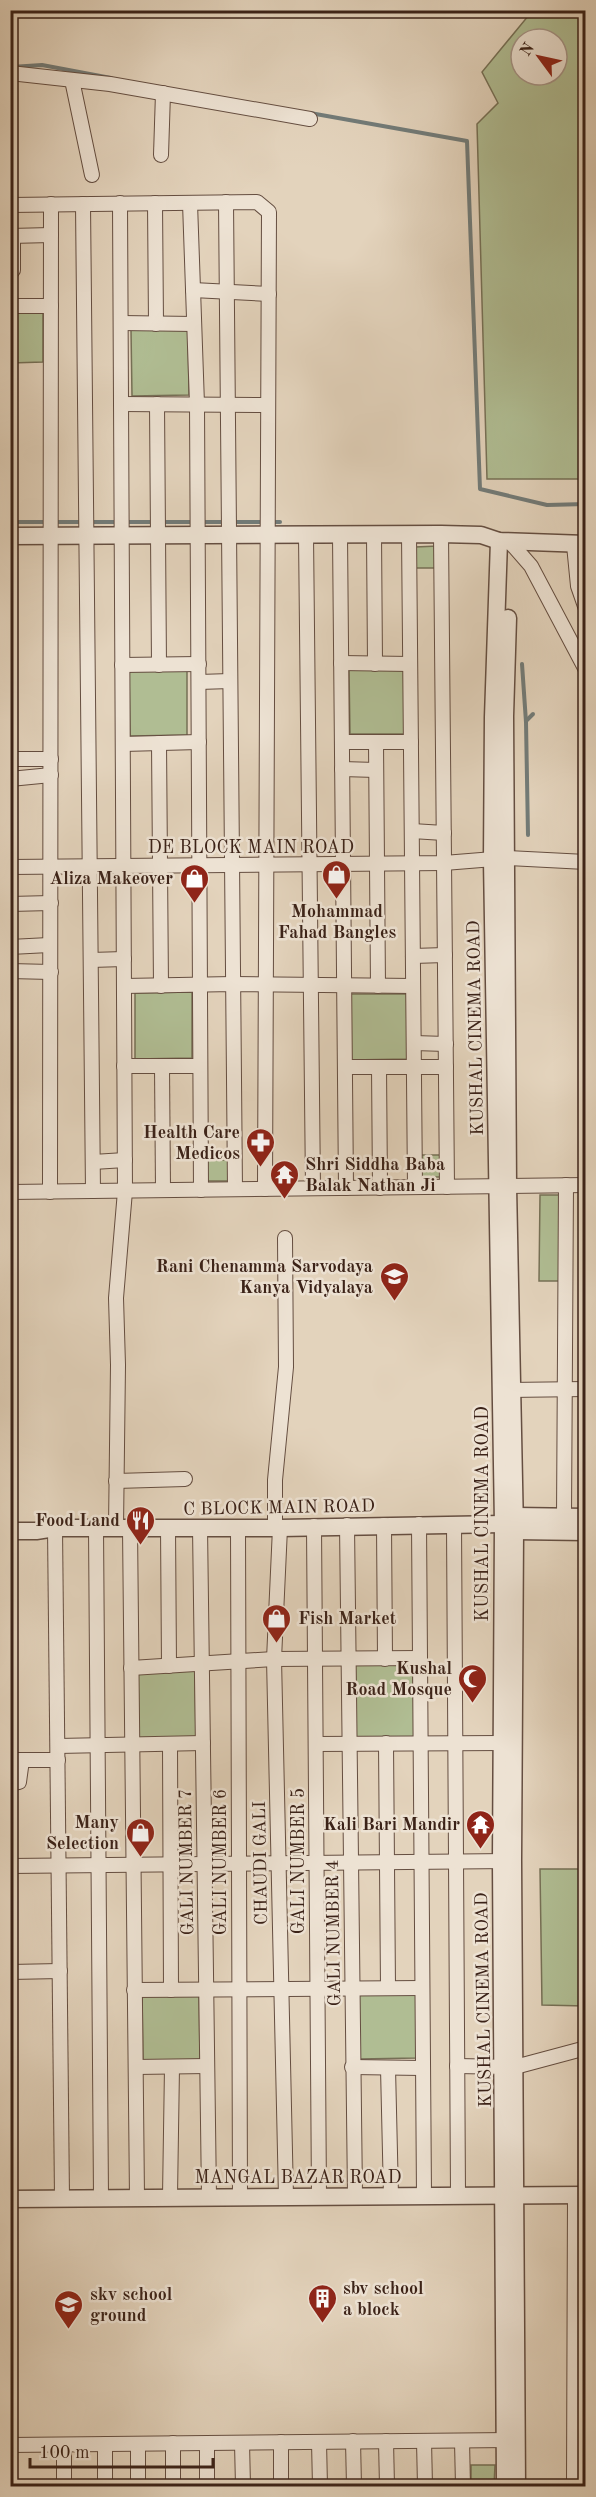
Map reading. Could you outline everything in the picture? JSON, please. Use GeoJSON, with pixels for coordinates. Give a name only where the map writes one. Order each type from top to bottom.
{"type":"FeatureCollection","features":[{"type":"Feature","properties":{"kind":"street"},"geometry":{"type":"LineString","coordinates":[[10,73],[163,93],[310,119]]}},
{"type":"Feature","properties":{"kind":"street"},"geometry":{"type":"LineString","coordinates":[[72,80],[92,175]]}},
{"type":"Feature","properties":{"kind":"street"},"geometry":{"type":"LineString","coordinates":[[161,155],[163,93]]}},
{"type":"Feature","properties":{"kind":"street"},"geometry":{"type":"LineString","coordinates":[[226,202],[235,1190]]}},
{"type":"Feature","properties":{"kind":"street"},"geometry":{"type":"LineString","coordinates":[[10,205],[257,202],[269,212],[265,1189]]}},
{"type":"Feature","properties":{"kind":"street"},"geometry":{"type":"LineString","coordinates":[[120,203],[125,1191],[116,1298],[118,1365],[116,1481],[123,1528],[131,1668],[137,2198]]}},
{"type":"Feature","properties":{"kind":"street"},"geometry":{"type":"LineString","coordinates":[[155,203],[156,324]]}},
{"type":"Feature","properties":{"kind":"street"},"geometry":{"type":"LineString","coordinates":[[190,203],[197,404],[201,1190]]}},
{"type":"Feature","properties":{"kind":"street"},"geometry":{"type":"LineString","coordinates":[[51,204],[51,903],[49,945],[51,1192]]}},
{"type":"Feature","properties":{"kind":"street"},"geometry":{"type":"LineString","coordinates":[[83,204],[93,1191]]}},
{"type":"Feature","properties":{"kind":"street"},"geometry":{"type":"LineString","coordinates":[[10,274],[13,270],[12,236],[51,235]]}},
{"type":"Feature","properties":{"kind":"street"},"geometry":{"type":"LineString","coordinates":[[193,290],[269,294]]}},
{"type":"Feature","properties":{"kind":"street"},"geometry":{"type":"LineString","coordinates":[[10,306],[51,306]]}},
{"type":"Feature","properties":{"kind":"street"},"geometry":{"type":"LineString","coordinates":[[121,323],[194,324]]}},
{"type":"Feature","properties":{"kind":"street"},"geometry":{"type":"LineString","coordinates":[[121,404],[268,405]]}},
{"type":"Feature","properties":{"kind":"street"},"geometry":{"type":"LineString","coordinates":[[157,404],[159,664]]}},
{"type":"Feature","properties":{"kind":"street"},"geometry":{"type":"LineString","coordinates":[[374,534],[375,664]]}},
{"type":"Feature","properties":{"kind":"street"},"geometry":{"type":"LineString","coordinates":[[410,534],[415,1187]]}},
{"type":"Feature","properties":{"kind":"street"},"geometry":{"type":"LineString","coordinates":[[10,536],[441,534],[481,535],[505,542],[580,544],[578,586],[585,609]]}},
{"type":"Feature","properties":{"kind":"street"},"geometry":{"type":"LineString","coordinates":[[441,534],[447,1187]]}},
{"type":"Feature","properties":{"kind":"street"},"geometry":{"type":"LineString","coordinates":[[306,535],[313,1188]]}},
{"type":"Feature","properties":{"kind":"street"},"geometry":{"type":"LineString","coordinates":[[340,535],[346,1188]]}},
{"type":"Feature","properties":{"kind":"street"},"geometry":{"type":"LineString","coordinates":[[505,542],[531,566],[585,670]]}},
{"type":"Feature","properties":{"kind":"street","name":"KUSHAL CINEMA ROAD"},"geometry":{"type":"LineString","coordinates":[[505,542],[499,717],[499,859],[502,1186],[511,1524],[507,1861],[511,2439],[517,2487]]}},
{"type":"Feature","properties":{"kind":"street"},"geometry":{"type":"LineString","coordinates":[[341,663],[411,664]]}},
{"type":"Feature","properties":{"kind":"street"},"geometry":{"type":"LineString","coordinates":[[122,665],[199,664]]}},
{"type":"Feature","properties":{"kind":"street"},"geometry":{"type":"LineString","coordinates":[[199,682],[230,681]]}},
{"type":"Feature","properties":{"kind":"street"},"geometry":{"type":"LineString","coordinates":[[123,744],[199,742]]}},
{"type":"Feature","properties":{"kind":"street"},"geometry":{"type":"LineString","coordinates":[[342,742],[411,742]]}},
{"type":"Feature","properties":{"kind":"street"},"geometry":{"type":"LineString","coordinates":[[376,742],[378,986]]}},
{"type":"Feature","properties":{"kind":"street"},"geometry":{"type":"LineString","coordinates":[[159,743],[161,986]]}},
{"type":"Feature","properties":{"kind":"street"},"geometry":{"type":"LineString","coordinates":[[10,759],[51,759]]}},
{"type":"Feature","properties":{"kind":"street"},"geometry":{"type":"LineString","coordinates":[[342,769],[376,770]]}},
{"type":"Feature","properties":{"kind":"street"},"geometry":{"type":"LineString","coordinates":[[10,779],[51,775]]}},
{"type":"Feature","properties":{"kind":"street"},"geometry":{"type":"LineString","coordinates":[[412,831],[444,833]]}},
{"type":"Feature","properties":{"kind":"street","name":"DE BLOCK MAIN ROAD"},"geometry":{"type":"LineString","coordinates":[[10,867],[412,864],[499,859],[585,862]]}},
{"type":"Feature","properties":{"kind":"street"},"geometry":{"type":"LineString","coordinates":[[10,904],[51,903]]}},
{"type":"Feature","properties":{"kind":"street"},"geometry":{"type":"LineString","coordinates":[[10,947],[49,945]]}},
{"type":"Feature","properties":{"kind":"street"},"geometry":{"type":"LineString","coordinates":[[413,956],[445,955]]}},
{"type":"Feature","properties":{"kind":"street"},"geometry":{"type":"LineString","coordinates":[[91,960],[124,959]]}},
{"type":"Feature","properties":{"kind":"street"},"geometry":{"type":"LineString","coordinates":[[10,971],[51,972]]}},
{"type":"Feature","properties":{"kind":"street"},"geometry":{"type":"LineString","coordinates":[[124,986],[266,984],[414,986]]}},
{"type":"Feature","properties":{"kind":"street"},"geometry":{"type":"LineString","coordinates":[[414,1043],[446,1044]]}},
{"type":"Feature","properties":{"kind":"street"},"geometry":{"type":"LineString","coordinates":[[124,1066],[200,1066]]}},
{"type":"Feature","properties":{"kind":"street"},"geometry":{"type":"LineString","coordinates":[[162,1066],[163,1190]]}},
{"type":"Feature","properties":{"kind":"street"},"geometry":{"type":"LineString","coordinates":[[345,1067],[446,1067]]}},
{"type":"Feature","properties":{"kind":"street"},"geometry":{"type":"LineString","coordinates":[[379,1067],[380,1188]]}},
{"type":"Feature","properties":{"kind":"street"},"geometry":{"type":"LineString","coordinates":[[93,1162],[124,1160]]}},
{"type":"Feature","properties":{"kind":"street"},"geometry":{"type":"LineString","coordinates":[[564,1517],[566,1185]]}},
{"type":"Feature","properties":{"kind":"street"},"geometry":{"type":"LineString","coordinates":[[10,1192],[585,1185]]}},
{"type":"Feature","properties":{"kind":"street","name":"CHAUDI GALI"},"geometry":{"type":"LineString","coordinates":[[285,1238],[286,1367],[275,1480],[278,1528],[274,1659],[286,2197]]}},
{"type":"Feature","properties":{"kind":"street"},"geometry":{"type":"LineString","coordinates":[[506,1390],[585,1389]]}},
{"type":"Feature","properties":{"kind":"street"},"geometry":{"type":"LineString","coordinates":[[116,1481],[185,1479]]}},
{"type":"Feature","properties":{"kind":"street"},"geometry":{"type":"LineString","coordinates":[[511,1524],[564,1517],[585,1517]]}},
{"type":"Feature","properties":{"kind":"street","name":"C BLOCK MAIN ROAD"},"geometry":{"type":"LineString","coordinates":[[10,1521],[36,1521],[55,1528]]}},
{"type":"Feature","properties":{"kind":"street"},"geometry":{"type":"LineString","coordinates":[[419,1524],[424,2196]]}},
{"type":"Feature","properties":{"kind":"street"},"geometry":{"type":"LineString","coordinates":[[454,1524],[458,2195]]}},
{"type":"Feature","properties":{"kind":"street"},"geometry":{"type":"LineString","coordinates":[[511,1524],[585,1533]]}},
{"type":"Feature","properties":{"kind":"street","name":"C BLOCK MAIN ROAD"},"geometry":{"type":"LineString","coordinates":[[10,1531],[55,1528],[278,1528],[347,1525],[511,1524]]}},
{"type":"Feature","properties":{"kind":"street","name":"GALI NUMBER 4"},"geometry":{"type":"LineString","coordinates":[[347,1525],[355,2196]]}},
{"type":"Feature","properties":{"kind":"street"},"geometry":{"type":"LineString","coordinates":[[384,1525],[385,1659]]}},
{"type":"Feature","properties":{"kind":"street","name":"GALI NUMBER 5"},"geometry":{"type":"LineString","coordinates":[[314,1526],[319,2196]]}},
{"type":"Feature","properties":{"kind":"street"},"geometry":{"type":"LineString","coordinates":[[168,1527],[169,1666]]}},
{"type":"Feature","properties":{"kind":"street","name":"GALI NUMBER 7"},"geometry":{"type":"LineString","coordinates":[[200,1527],[209,2197]]}},
{"type":"Feature","properties":{"kind":"street","name":"GALI NUMBER 6"},"geometry":{"type":"LineString","coordinates":[[238,1527],[240,2197]]}},
{"type":"Feature","properties":{"kind":"street"},"geometry":{"type":"LineString","coordinates":[[55,1528],[62,2198]]}},
{"type":"Feature","properties":{"kind":"street"},"geometry":{"type":"LineString","coordinates":[[96,1528],[101,2197]]}},
{"type":"Feature","properties":{"kind":"street"},"geometry":{"type":"LineString","coordinates":[[131,1668],[274,1659],[420,1658]]}},
{"type":"Feature","properties":{"kind":"street"},"geometry":{"type":"LineString","coordinates":[[10,1784],[16,1784],[21,1778],[16,1760],[98,1745],[203,1743]]}},
{"type":"Feature","properties":{"kind":"street"},"geometry":{"type":"LineString","coordinates":[[386,1743],[388,1987]]}},
{"type":"Feature","properties":{"kind":"street"},"geometry":{"type":"LineString","coordinates":[[170,1744],[171,1990]]}},
{"type":"Feature","properties":{"kind":"street"},"geometry":{"type":"LineString","coordinates":[[316,1744],[508,1744]]}},
{"type":"Feature","properties":{"kind":"street"},"geometry":{"type":"LineString","coordinates":[[10,1866],[100,1867],[507,1861]]}},
{"type":"Feature","properties":{"kind":"street"},"geometry":{"type":"LineString","coordinates":[[10,1972],[60,1971]]}},
{"type":"Feature","properties":{"kind":"street"},"geometry":{"type":"LineString","coordinates":[[134,1990],[422,1988]]}},
{"type":"Feature","properties":{"kind":"street"},"geometry":{"type":"LineString","coordinates":[[457,2066],[509,2067],[585,2048]]}},
{"type":"Feature","properties":{"kind":"street"},"geometry":{"type":"LineString","coordinates":[[136,2067],[207,2066]]}},
{"type":"Feature","properties":{"kind":"street"},"geometry":{"type":"LineString","coordinates":[[170,2196],[172,2067]]}},
{"type":"Feature","properties":{"kind":"street"},"geometry":{"type":"LineString","coordinates":[[352,2067],[422,2068]]}},
{"type":"Feature","properties":{"kind":"street"},"geometry":{"type":"LineString","coordinates":[[388,2068],[391,2196]]}},
{"type":"Feature","properties":{"kind":"street"},"geometry":{"type":"LineString","coordinates":[[574,2487],[580,2195]]}},
{"type":"Feature","properties":{"kind":"street","name":"MANGAL BAZAR ROAD"},"geometry":{"type":"LineString","coordinates":[[10,2199],[170,2196],[580,2195]]}},
{"type":"Feature","properties":{"kind":"street"},"geometry":{"type":"LineString","coordinates":[[10,2445],[511,2439]]}},
{"type":"Feature","properties":{"kind":"street","name":"KUSHAL CINEMA ROAD"},"geometry":{"type":"LineString","coordinates":[[505,2487],[511,2439]]}},
{"type":"Feature","properties":{"kind":"street"},"geometry":{"type":"LineString","coordinates":[[424,2440],[424,2487]]}},
{"type":"Feature","properties":{"kind":"street"},"geometry":{"type":"LineString","coordinates":[[354,2441],[354,2487]]}},
{"type":"Feature","properties":{"kind":"street"},"geometry":{"type":"LineString","coordinates":[[386,2441],[387,2487]]}},
{"type":"Feature","properties":{"kind":"street"},"geometry":{"type":"LineString","coordinates":[[462,2441],[463,2487]]}},
{"type":"Feature","properties":{"kind":"street"},"geometry":{"type":"LineString","coordinates":[[281,2442],[281,2487]]}},
{"type":"Feature","properties":{"kind":"street"},"geometry":{"type":"LineString","coordinates":[[319,2442],[320,2487]]}},
{"type":"Feature","properties":{"kind":"street"},"geometry":{"type":"LineString","coordinates":[[172,2443],[173,2487]]}},
{"type":"Feature","properties":{"kind":"street"},"geometry":{"type":"LineString","coordinates":[[242,2443],[243,2487]]}},
{"type":"Feature","properties":{"kind":"street"},"geometry":{"type":"LineString","coordinates":[[105,2444],[105,2487]]}},
{"type":"Feature","properties":{"kind":"street"},"geometry":{"type":"LineString","coordinates":[[138,2444],[138,2487]]}},
{"type":"Feature","properties":{"kind":"street"},"geometry":{"type":"LineString","coordinates":[[207,2444],[207,2487]]}},
{"type":"Feature","properties":{"kind":"street"},"geometry":{"type":"LineString","coordinates":[[64,2445],[64,2487]]}},
{"type":"Feature","properties":{"kind":"green space"},"geometry":{"type":"Polygon","coordinates":[[[527,11],[585,11],[585,479],[487,479],[477,124],[498,103],[482,72],[509,39],[509,87],[569,87],[569,27],[519,27],[529,15],[527,11]]]}},
{"type":"Feature","properties":{"kind":"green space"},"geometry":{"type":"Polygon","coordinates":[[[11,313],[43,313],[43,362],[11,363],[11,313]]]}},
{"type":"Feature","properties":{"kind":"green space"},"geometry":{"type":"Polygon","coordinates":[[[131,330],[188,330],[189,395],[132,396],[131,330]]]}},
{"type":"Feature","properties":{"kind":"green space"},"geometry":{"type":"Polygon","coordinates":[[[438,546],[438,568],[415,568],[415,547],[438,546]]]}},
{"type":"Feature","properties":{"kind":"green space"},"geometry":{"type":"Polygon","coordinates":[[[406,668],[407,734],[350,734],[349,669],[406,668]]]}},
{"type":"Feature","properties":{"kind":"green space"},"geometry":{"type":"Polygon","coordinates":[[[129,670],[187,670],[187,735],[130,736],[129,670]]]}},
{"type":"Feature","properties":{"kind":"green space"},"geometry":{"type":"Polygon","coordinates":[[[192,992],[192,1058],[135,1059],[135,993],[192,992]]]}},
{"type":"Feature","properties":{"kind":"green space"},"geometry":{"type":"Polygon","coordinates":[[[350,994],[407,994],[408,1059],[350,1060],[350,994]]]}},
{"type":"Feature","properties":{"kind":"green space"},"geometry":{"type":"Polygon","coordinates":[[[421,1155],[443,1155],[443,1177],[421,1177],[421,1155]]]}},
{"type":"Feature","properties":{"kind":"green space"},"geometry":{"type":"Polygon","coordinates":[[[207,1160],[228,1160],[229,1181],[207,1181],[207,1160]]]}},
{"type":"Feature","properties":{"kind":"green space"},"geometry":{"type":"Polygon","coordinates":[[[540,1195],[562,1195],[561,1281],[539,1281],[540,1195]]]}},
{"type":"Feature","properties":{"kind":"green space"},"geometry":{"type":"Polygon","coordinates":[[[352,1664],[416,1666],[417,1741],[352,1741],[352,1664]]]}},
{"type":"Feature","properties":{"kind":"green space"},"geometry":{"type":"Polygon","coordinates":[[[195,1669],[196,1742],[139,1742],[138,1670],[195,1669]]]}},
{"type":"Feature","properties":{"kind":"green space"},"geometry":{"type":"Polygon","coordinates":[[[540,1869],[585,1869],[585,2006],[542,2005],[540,1869]]]}},
{"type":"Feature","properties":{"kind":"green space"},"geometry":{"type":"Polygon","coordinates":[[[416,1992],[417,2058],[359,2059],[359,1993],[416,1992]]]}},
{"type":"Feature","properties":{"kind":"green space"},"geometry":{"type":"Polygon","coordinates":[[[199,1994],[200,2060],[143,2061],[142,1995],[199,1994]]]}},
{"type":"Feature","properties":{"kind":"green space"},"geometry":{"type":"Polygon","coordinates":[[[471,2465],[495,2465],[494,2486],[471,2486],[471,2465]]]}},
{"type":"Feature","properties":{"kind":"waterway"},"geometry":{"type":"LineString","coordinates":[[11,67],[42,65],[111,78]]}},
{"type":"Feature","properties":{"kind":"waterway"},"geometry":{"type":"LineString","coordinates":[[310,113],[467,141],[480,489],[547,505],[586,504]]}},
{"type":"Feature","properties":{"kind":"waterway"},"geometry":{"type":"LineString","coordinates":[[10,522],[82,522]]}},
{"type":"Feature","properties":{"kind":"waterway"},"geometry":{"type":"LineString","coordinates":[[89,522],[118,522]]}},
{"type":"Feature","properties":{"kind":"waterway"},"geometry":{"type":"LineString","coordinates":[[125,522],[154,522]]}},
{"type":"Feature","properties":{"kind":"waterway"},"geometry":{"type":"LineString","coordinates":[[161,522],[226,522]]}},
{"type":"Feature","properties":{"kind":"waterway"},"geometry":{"type":"LineString","coordinates":[[233,522],[280,522]]}},
{"type":"Feature","properties":{"kind":"waterway"},"geometry":{"type":"LineString","coordinates":[[522,664],[526,722],[528,835]]}},
{"type":"Feature","properties":{"kind":"waterway"},"geometry":{"type":"LineString","coordinates":[[526,721],[533,714]]}},
{"type":"Feature","properties":{"kind":"place","name":"Mohammad Fahad Bangles"},"geometry":{"type":"Point","coordinates":[337,900]}},
{"type":"Feature","properties":{"kind":"place","name":"Aliza Makeover"},"geometry":{"type":"Point","coordinates":[194,904]}},
{"type":"Feature","properties":{"kind":"place","name":"Health Care Medicos"},"geometry":{"type":"Point","coordinates":[261,1168]}},
{"type":"Feature","properties":{"kind":"place","name":"Shri Siddha Baba Balak Nathan Ji"},"geometry":{"type":"Point","coordinates":[284,1200]}},
{"type":"Feature","properties":{"kind":"place","name":"Rani Chenamma Sarvodaya Kanya Vidyalaya"},"geometry":{"type":"Point","coordinates":[394,1302]}},
{"type":"Feature","properties":{"kind":"place","name":"Food Land"},"geometry":{"type":"Point","coordinates":[141,1546]}},
{"type":"Feature","properties":{"kind":"place","name":"Fish Market"},"geometry":{"type":"Point","coordinates":[277,1644]}},
{"type":"Feature","properties":{"kind":"place","name":"Kushal Road Mosque"},"geometry":{"type":"Point","coordinates":[473,1704]}},
{"type":"Feature","properties":{"kind":"place","name":"Kali Bari Mandir"},"geometry":{"type":"Point","coordinates":[481,1850]}},
{"type":"Feature","properties":{"kind":"place","name":"Many Selection"},"geometry":{"type":"Point","coordinates":[140,1858]}},
{"type":"Feature","properties":{"kind":"place","name":"sbv school a block"},"geometry":{"type":"Point","coordinates":[322,2324]}},
{"type":"Feature","properties":{"kind":"place","name":"skv school ground"},"geometry":{"type":"Point","coordinates":[69,2330]}}]}
